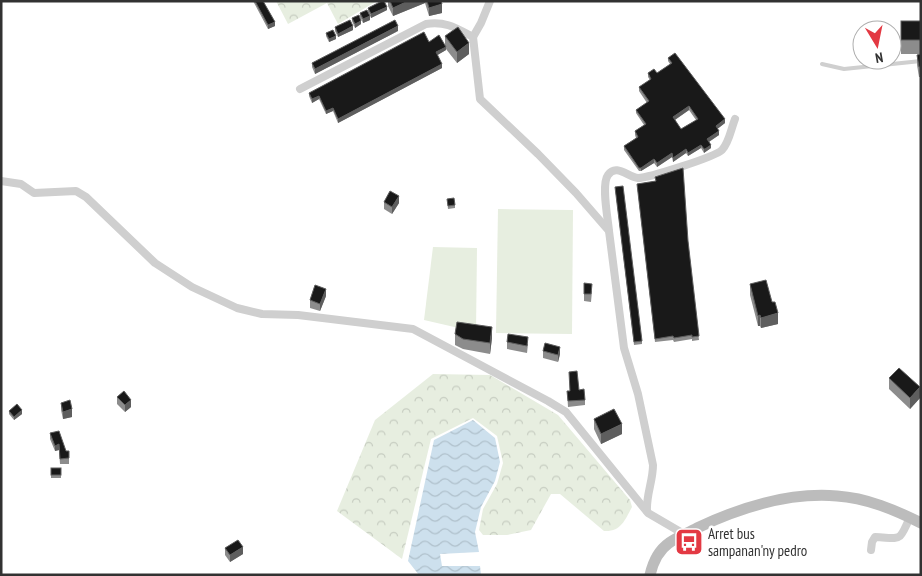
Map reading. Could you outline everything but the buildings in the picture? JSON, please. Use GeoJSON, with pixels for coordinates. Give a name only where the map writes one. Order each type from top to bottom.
{"type":"FeatureCollection","features":[{"type":"Feature","properties":{"kind":"street"},"geometry":{"type":"LineString","coordinates":[[490,1],[473,37],[480,100],[576,192],[609,232]]}},
{"type":"Feature","properties":{"kind":"street"},"geometry":{"type":"LineString","coordinates":[[300,89],[426,24],[438,22],[451,25],[473,37]]}},
{"type":"Feature","properties":{"kind":"street"},"geometry":{"type":"LineString","coordinates":[[648,513],[646,500],[654,465],[638,394],[624,348],[609,232],[606,177],[610,172],[617,170],[640,178],[710,157],[721,151],[728,140],[735,119]]}},
{"type":"Feature","properties":{"kind":"street"},"geometry":{"type":"LineString","coordinates":[[1,181],[21,184],[34,193],[76,191],[86,197],[155,263],[192,287],[237,308],[262,314],[298,315],[413,329],[566,412],[648,513],[684,534]]}},
{"type":"Feature","properties":{"kind":"street"},"geometry":{"type":"LineString","coordinates":[[650,575],[656,557],[669,543],[684,534],[737,511],[792,498],[814,495],[839,496],[885,506],[915,520],[902,536],[897,538],[875,537],[871,550]]}},
{"type":"Feature","properties":{"kind":"lane"},"geometry":{"type":"LineString","coordinates":[[822,64],[844,69],[921,61]]}},
{"type":"Feature","properties":{"kind":"green space"},"geometry":{"type":"Polygon","coordinates":[[[276,1],[377,1],[338,24],[327,3],[288,24],[276,1]]]}},
{"type":"Feature","properties":{"kind":"green space"},"geometry":{"type":"Polygon","coordinates":[[[498,209],[573,210],[572,334],[496,333],[498,209]]]}},
{"type":"Feature","properties":{"kind":"green space"},"geometry":{"type":"Polygon","coordinates":[[[433,247],[477,248],[476,332],[424,320],[433,247]]]}},
{"type":"Feature","properties":{"kind":"green space"},"geometry":{"type":"Polygon","coordinates":[[[433,374],[490,375],[558,415],[630,500],[632,507],[622,524],[615,530],[604,531],[560,494],[551,494],[531,530],[507,535],[483,535],[479,530],[483,509],[497,484],[503,463],[497,436],[473,418],[431,439],[402,559],[337,511],[375,420],[433,374]]]}},
{"type":"Feature","properties":{"kind":"water"},"geometry":{"type":"Polygon","coordinates":[[[473,420],[495,438],[500,462],[495,481],[481,507],[475,532],[479,552],[440,554],[442,566],[480,566],[481,575],[419,575],[408,561],[434,440],[473,420]]]}},
{"type":"Feature","properties":{"kind":"place","name":"Arret bus sampanan'ny pedro"},"geometry":{"type":"Point","coordinates":[689,542]}}]}
